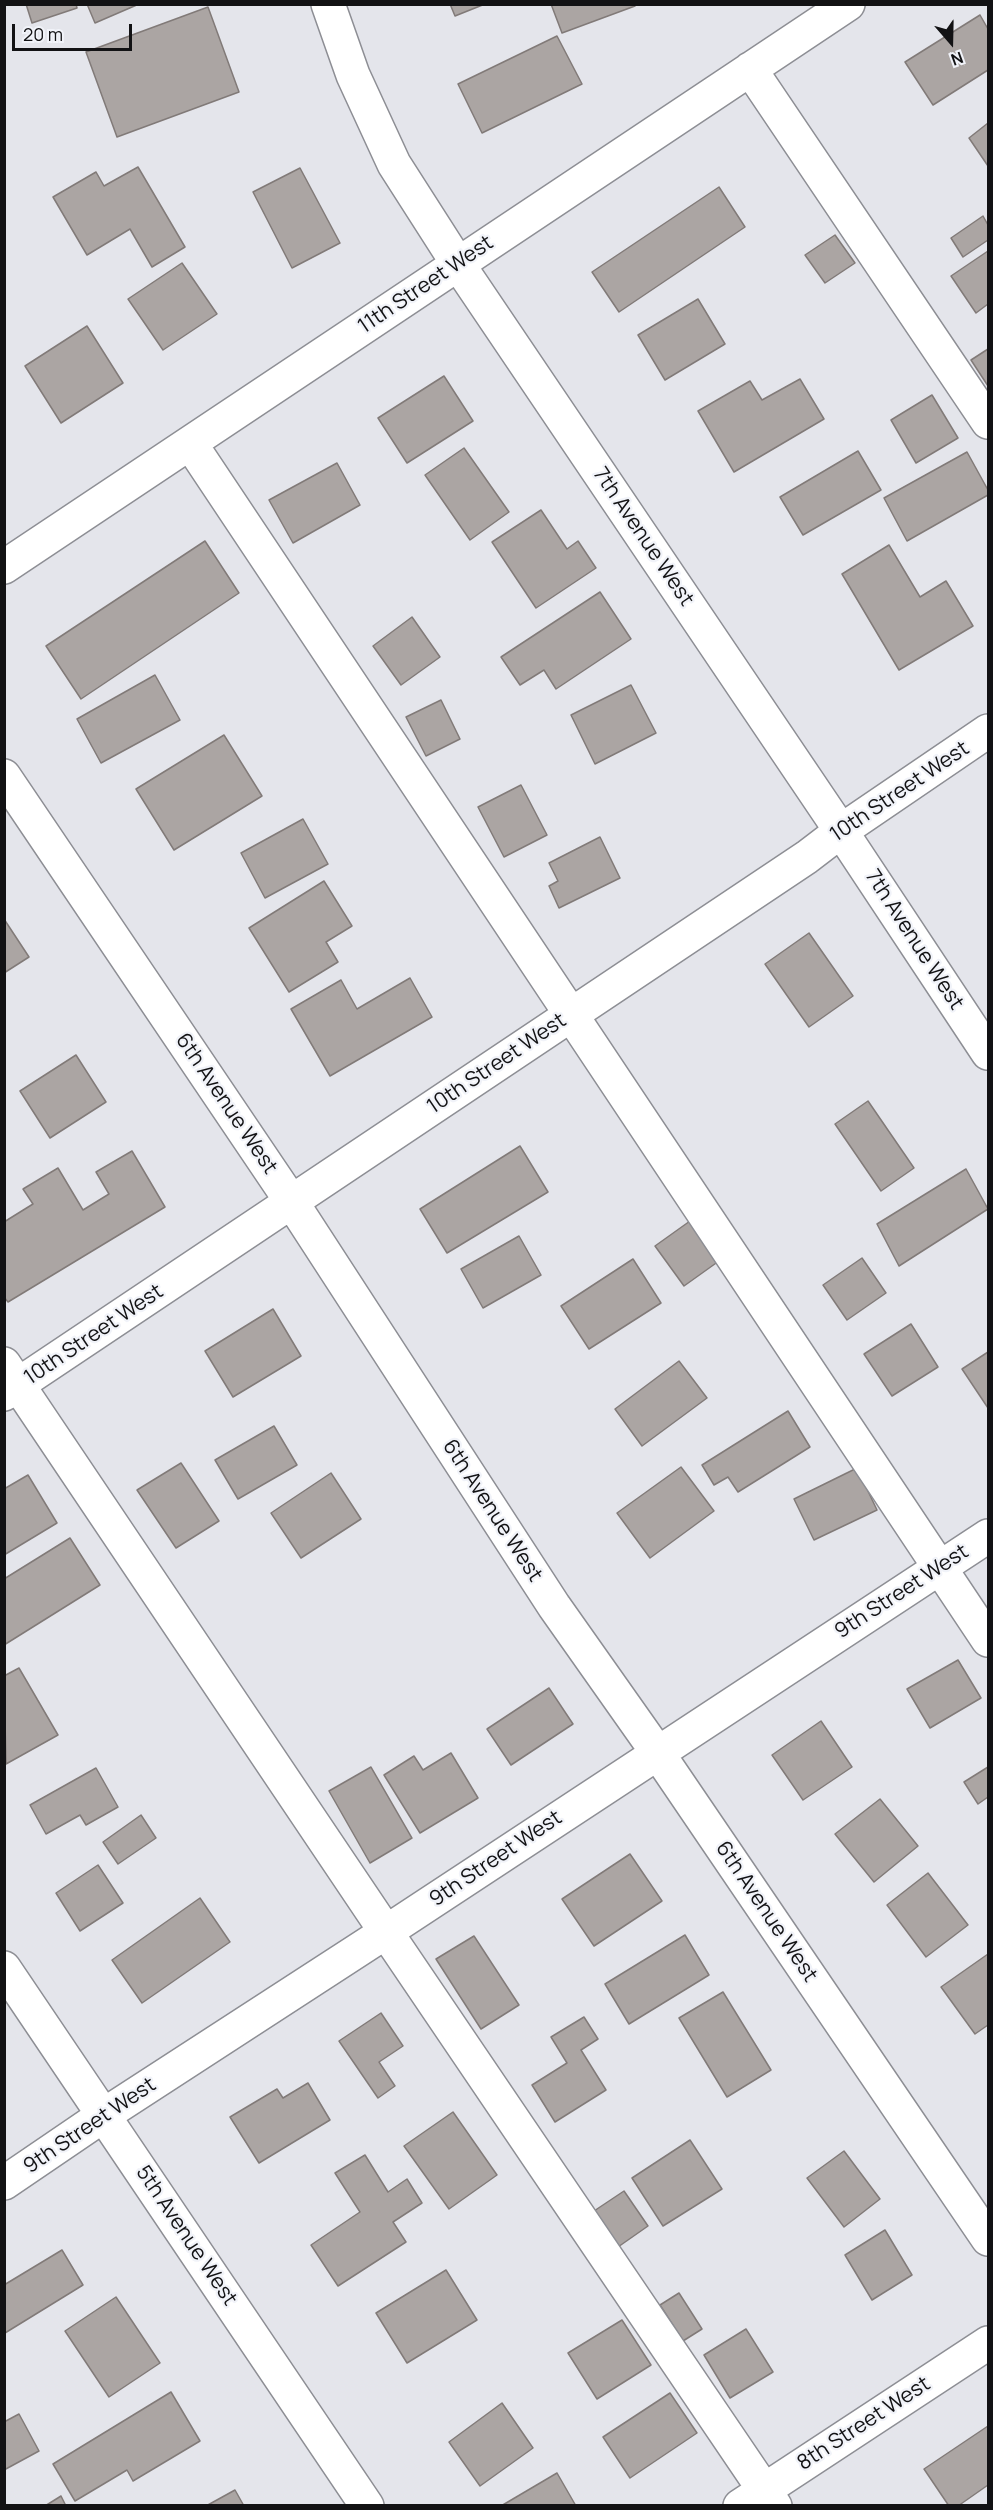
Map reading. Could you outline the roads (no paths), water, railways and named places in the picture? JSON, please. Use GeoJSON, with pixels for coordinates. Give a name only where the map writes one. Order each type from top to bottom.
{"type":"FeatureCollection","features":[{"type":"Feature","properties":{"kind":"street","name":"7th Avenue West"},"geometry":{"type":"LineString","coordinates":[[327,4],[353,75],[394,164],[458,264],[988,1053]]}},
{"type":"Feature","properties":{"kind":"street","name":"11th Street West"},"geometry":{"type":"LineString","coordinates":[[4,567],[848,4]]}},
{"type":"Feature","properties":{"kind":"street"},"geometry":{"type":"LineString","coordinates":[[750,69],[988,422]]}},
{"type":"Feature","properties":{"kind":"street"},"geometry":{"type":"LineString","coordinates":[[190,443],[988,1640]]}},
{"type":"Feature","properties":{"kind":"street","name":"10th Street West"},"geometry":{"type":"LineString","coordinates":[[9,1381],[291,1201],[807,856],[988,731]]}},
{"type":"Feature","properties":{"kind":"street","name":"6th Avenue West"},"geometry":{"type":"LineString","coordinates":[[4,776],[291,1201],[554,1606],[657,1752],[988,2239]]}},
{"type":"Feature","properties":{"kind":"street"},"geometry":{"type":"LineString","coordinates":[[9,1381],[386,1932],[760,2500]]}},
{"type":"Feature","properties":{"kind":"street","name":"9th Street West"},"geometry":{"type":"LineString","coordinates":[[4,2183],[104,2115],[988,1536]]}},
{"type":"Feature","properties":{"kind":"street","name":"5th Avenue West"},"geometry":{"type":"LineString","coordinates":[[4,1968],[366,2505]]}},
{"type":"Feature","properties":{"kind":"street","name":"8th Street West"},"geometry":{"type":"LineString","coordinates":[[760,2500],[988,2343]]}}]}
